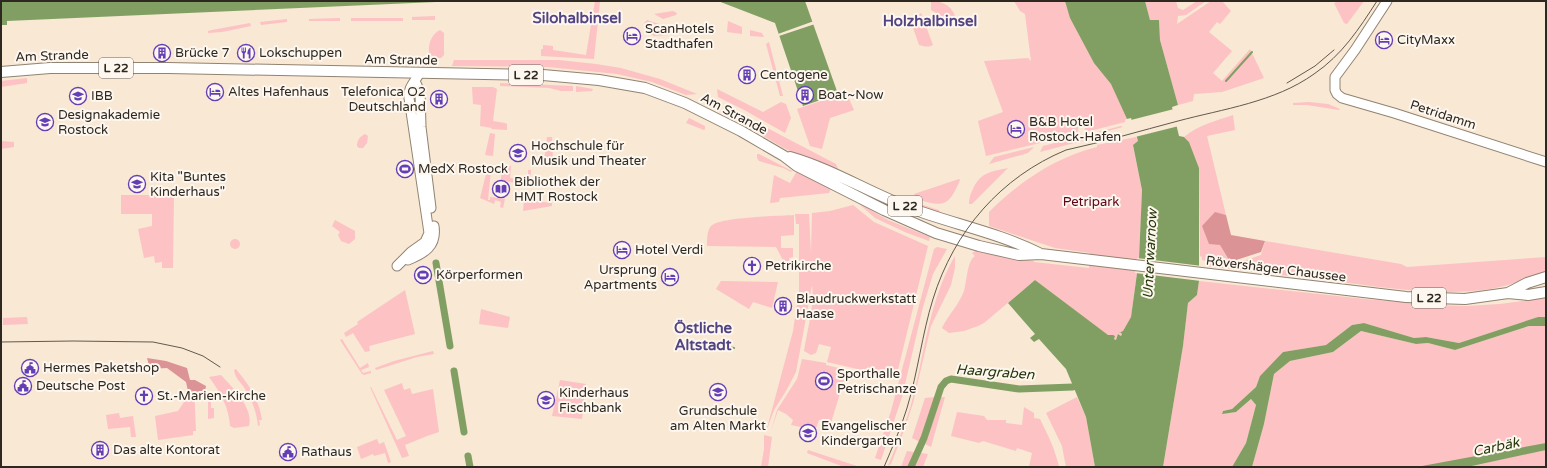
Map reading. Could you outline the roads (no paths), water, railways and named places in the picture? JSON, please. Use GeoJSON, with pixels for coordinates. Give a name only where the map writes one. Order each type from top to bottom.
{"type":"FeatureCollection","features":[{"type":"Feature","properties":{"kind":"main road","name":"Am Strande"},"geometry":{"type":"LineString","coordinates":[[1,72],[50,68],[290,70],[417,77],[543,75],[630,84],[685,103],[741,131],[784,156],[797,166],[850,193],[907,221],[936,233],[967,243]]}},
{"type":"Feature","properties":{"kind":"main road","name":"Am Strande"},"geometry":{"type":"LineString","coordinates":[[784,156],[801,160],[870,192],[910,208],[986,233]]}},
{"type":"Feature","properties":{"kind":"main road","name":"Am Strande"},"geometry":{"type":"LineString","coordinates":[[850,193],[870,192]]}},
{"type":"Feature","properties":{"kind":"main road","name":"Rövershäger Chaussee"},"geometry":{"type":"LineString","coordinates":[[986,233],[1019,243],[1041,254]]}},
{"type":"Feature","properties":{"kind":"main road","name":"Rövershäger Chaussee"},"geometry":{"type":"LineString","coordinates":[[967,243],[1019,255],[1041,254],[1437,299],[1465,299],[1508,293],[1528,295],[1546,292]]}},
{"type":"Feature","properties":{"kind":"main road","name":"Rövershäger Chaussee"},"geometry":{"type":"LineString","coordinates":[[1508,293],[1527,283],[1546,277]]}},
{"type":"Feature","properties":{"kind":"street","name":"Petridamm"},"geometry":{"type":"LineString","coordinates":[[1386,1],[1355,50],[1338,72],[1334,82],[1337,94],[1342,98],[1394,112],[1546,162]]}},
{"type":"Feature","properties":{"kind":"street"},"geometry":{"type":"LineString","coordinates":[[417,77],[420,92],[426,192],[432,234]]}},
{"type":"Feature","properties":{"kind":"water"},"geometry":{"type":"Polygon","coordinates":[[[1,1],[459,1],[7,21],[7,25],[1,25],[1,1]]]}},
{"type":"Feature","properties":{"kind":"water"},"geometry":{"type":"Polygon","coordinates":[[[718,1],[805,1],[838,94],[803,106],[775,23],[718,1]]]}},
{"type":"Feature","properties":{"kind":"water","name":"Unterwarnow"},"geometry":{"type":"Polygon","coordinates":[[[1065,1],[1145,1],[1150,20],[1159,20],[1160,40],[1178,105],[1172,107],[1179,136],[1184,137],[1189,142],[1199,168],[1199,281],[1197,295],[1188,303],[1183,346],[1163,467],[1095,467],[1086,417],[1066,369],[1039,339],[1034,342],[1030,338],[1035,334],[1008,303],[1035,280],[1108,335],[1115,336],[1114,339],[1116,340],[1118,334],[1121,336],[1122,334],[1120,332],[1123,331],[1131,317],[1139,259],[1142,190],[1133,145],[1138,141],[1131,118],[1127,119],[1111,84],[1094,63],[1070,18],[1065,1]]]}},
{"type":"Feature","properties":{"kind":"water"},"geometry":{"type":"Polygon","coordinates":[[[1538,317],[1546,317],[1546,326],[1529,326],[1455,350],[1428,343],[1416,344],[1361,331],[1333,352],[1290,361],[1274,374],[1264,424],[1252,467],[1232,467],[1246,443],[1256,405],[1251,399],[1236,412],[1222,414],[1223,411],[1232,409],[1256,387],[1260,376],[1283,352],[1326,345],[1352,325],[1364,323],[1414,338],[1426,337],[1459,343],[1538,317]]]}},
{"type":"Feature","properties":{"kind":"water"},"geometry":{"type":"Polygon","coordinates":[[[1546,443],[1546,450],[1467,467],[1403,467],[1422,466],[1546,443]]]}},
{"type":"Feature","properties":{"kind":"waterway"},"geometry":{"type":"LineString","coordinates":[[1226,81],[1252,52]]}},
{"type":"Feature","properties":{"kind":"waterway"},"geometry":{"type":"LineString","coordinates":[[436,263],[450,346]]}},
{"type":"Feature","properties":{"kind":"waterway"},"geometry":{"type":"LineString","coordinates":[[695,344],[717,345],[734,348]]}},
{"type":"Feature","properties":{"kind":"waterway"},"geometry":{"type":"LineString","coordinates":[[454,371],[464,432]]}},
{"type":"Feature","properties":{"kind":"waterway","name":"Haargraben"},"geometry":{"type":"LineString","coordinates":[[911,467],[924,438],[941,387],[946,381],[951,379],[1019,389],[1073,387]]}},
{"type":"Feature","properties":{"kind":"waterway"},"geometry":{"type":"LineString","coordinates":[[468,456],[470,467]]}},
{"type":"Feature","properties":{"kind":"tram line"},"geometry":{"type":"LineString","coordinates":[[884,467],[907,408],[929,312],[942,274],[967,229],[983,209],[1001,191],[1042,161],[1066,150],[1248,104],[1299,84],[1333,59],[1357,31],[1377,1]]}},
{"type":"Feature","properties":{"kind":"tram line"},"geometry":{"type":"LineString","coordinates":[[1287,83],[1315,66],[1334,50]]}},
{"type":"Feature","properties":{"kind":"tram line"},"geometry":{"type":"LineString","coordinates":[[1,342],[153,342],[182,348],[203,356],[220,367]]}},
{"type":"Feature","properties":{"kind":"place","name":"ScanHotels Stadthafen"},"geometry":{"type":"Point","coordinates":[632,36]}},
{"type":"Feature","properties":{"kind":"place","name":"CityMaxx"},"geometry":{"type":"Point","coordinates":[1384,40]}},
{"type":"Feature","properties":{"kind":"place","name":"Brücke 7"},"geometry":{"type":"Point","coordinates":[162,53]}},
{"type":"Feature","properties":{"kind":"place","name":"Lokschuppen"},"geometry":{"type":"Point","coordinates":[246,53]}},
{"type":"Feature","properties":{"kind":"place","name":"Centogene"},"geometry":{"type":"Point","coordinates":[747,75]}},
{"type":"Feature","properties":{"kind":"place","name":"Altes Hafenhaus"},"geometry":{"type":"Point","coordinates":[215,92]}},
{"type":"Feature","properties":{"kind":"place","name":"Boat~Now"},"geometry":{"type":"Point","coordinates":[805,95]}},
{"type":"Feature","properties":{"kind":"place","name":"IBB"},"geometry":{"type":"Point","coordinates":[78,96]}},
{"type":"Feature","properties":{"kind":"place","name":"Telefonica O2 Deutschland"},"geometry":{"type":"Point","coordinates":[439,99]}},
{"type":"Feature","properties":{"kind":"place","name":"Designakademie Rostock"},"geometry":{"type":"Point","coordinates":[45,122]}},
{"type":"Feature","properties":{"kind":"place","name":"B&B Hotel Rostock-Hafen"},"geometry":{"type":"Point","coordinates":[1016,129]}},
{"type":"Feature","properties":{"kind":"place","name":"Hochschule für Musik und Theater"},"geometry":{"type":"Point","coordinates":[518,153]}},
{"type":"Feature","properties":{"kind":"place","name":"MedX Rostock"},"geometry":{"type":"Point","coordinates":[405,169]}},
{"type":"Feature","properties":{"kind":"place","name":"Kita \"Buntes Kinderhaus\""},"geometry":{"type":"Point","coordinates":[137,184]}},
{"type":"Feature","properties":{"kind":"place","name":"Bibliothek der HMT Rostock"},"geometry":{"type":"Point","coordinates":[501,189]}},
{"type":"Feature","properties":{"kind":"place","name":"Hotel Verdi"},"geometry":{"type":"Point","coordinates":[622,250]}},
{"type":"Feature","properties":{"kind":"place","name":"Petrikirche"},"geometry":{"type":"Point","coordinates":[752,266]}},
{"type":"Feature","properties":{"kind":"place","name":"Körperformen"},"geometry":{"type":"Point","coordinates":[423,275]}},
{"type":"Feature","properties":{"kind":"place","name":"Ursprung Apartments"},"geometry":{"type":"Point","coordinates":[670,277]}},
{"type":"Feature","properties":{"kind":"place","name":"Blaudruckwerkstatt Haase"},"geometry":{"type":"Point","coordinates":[783,306]}},
{"type":"Feature","properties":{"kind":"place","name":"Hermes Paketshop"},"geometry":{"type":"Point","coordinates":[30,368]}},
{"type":"Feature","properties":{"kind":"place","name":"Sporthalle Petrischanze"},"geometry":{"type":"Point","coordinates":[824,381]}},
{"type":"Feature","properties":{"kind":"place","name":"Deutsche Post"},"geometry":{"type":"Point","coordinates":[23,386]}},
{"type":"Feature","properties":{"kind":"place","name":"Grundschule am Alten Markt"},"geometry":{"type":"Point","coordinates":[718,392]}},
{"type":"Feature","properties":{"kind":"place","name":"St.-Marien-Kirche"},"geometry":{"type":"Point","coordinates":[144,396]}},
{"type":"Feature","properties":{"kind":"place","name":"Kinderhaus Fischbank"},"geometry":{"type":"Point","coordinates":[546,400]}},
{"type":"Feature","properties":{"kind":"place","name":"Evangelischer Kindergarten"},"geometry":{"type":"Point","coordinates":[808,433]}},
{"type":"Feature","properties":{"kind":"place","name":"Das alte Kontorat"},"geometry":{"type":"Point","coordinates":[100,450]}},
{"type":"Feature","properties":{"kind":"place","name":"Rathaus"},"geometry":{"type":"Point","coordinates":[288,452]}},
{"type":"Feature","properties":{"kind":"district","name":"Silohalbinsel"},"geometry":{"type":"Point","coordinates":[577,18]}},
{"type":"Feature","properties":{"kind":"district","name":"Holzhalbinsel"},"geometry":{"type":"Point","coordinates":[930,21]}},
{"type":"Feature","properties":{"kind":"district","name":"Östliche Altstadt"},"geometry":{"type":"Point","coordinates":[703,336]}},
{"type":"Feature","properties":{"kind":"park label","name":"Petripark"},"geometry":{"type":"Point","coordinates":[1091,202]}},
{"type":"Feature","properties":{"kind":"water label","name":"Carbäk"},"geometry":{"type":"Point","coordinates":[1496,447]}}]}
